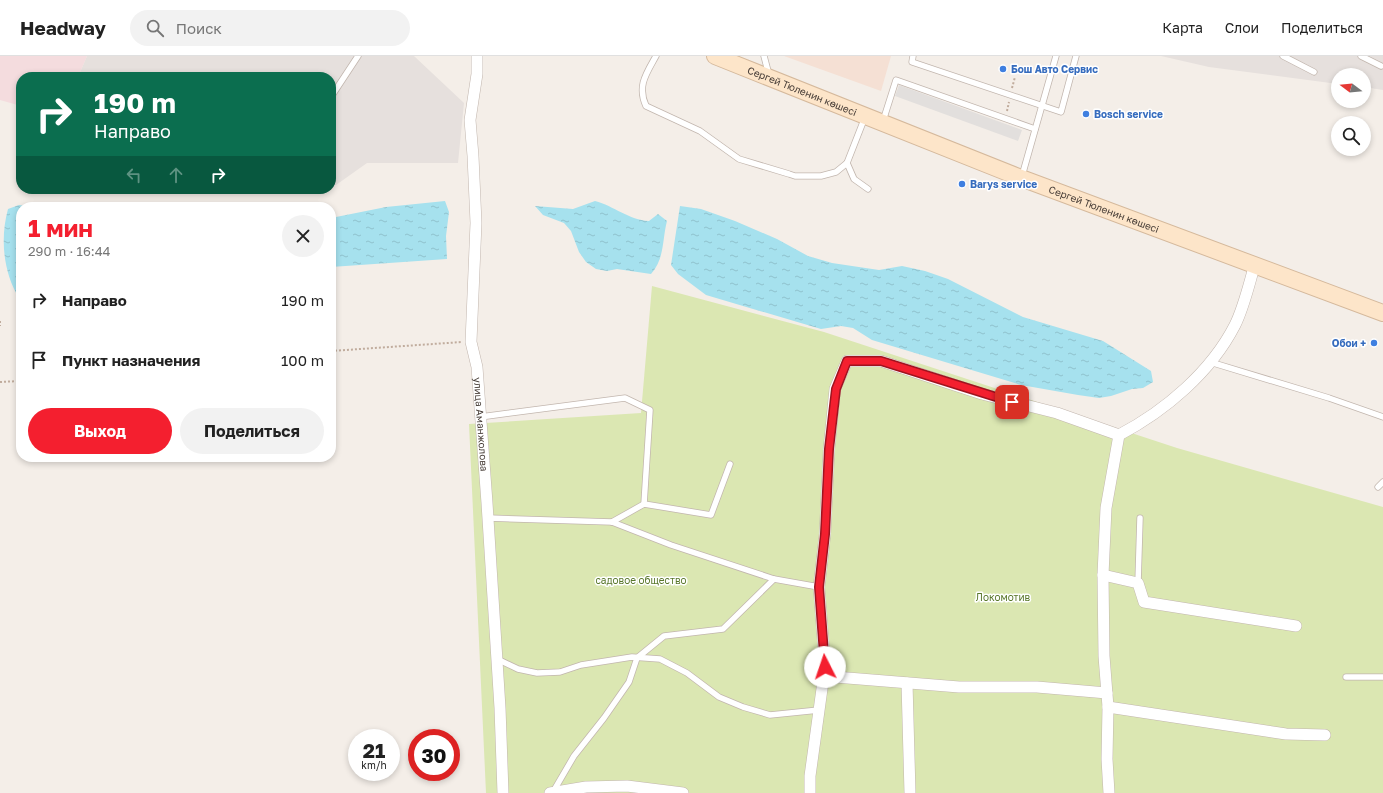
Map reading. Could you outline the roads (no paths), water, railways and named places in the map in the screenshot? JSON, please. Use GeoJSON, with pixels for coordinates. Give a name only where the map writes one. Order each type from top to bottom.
{"type":"FeatureCollection","features":[{"type":"Feature","properties":{"kind":"main road","name":"Сергей Тюленин көшесі"},"geometry":{"type":"LineString","coordinates":[[715,56],[882,124],[1021,178],[1383,313]]}},
{"type":"Feature","properties":{"kind":"street","name":"улица Аманжолова"},"geometry":{"type":"LineString","coordinates":[[477,56],[477,74],[470,120],[476,223],[471,342],[477,367],[488,518],[497,659],[503,793]]}},
{"type":"Feature","properties":{"kind":"street"},"geometry":{"type":"LineString","coordinates":[[810,793],[810,776],[825,667],[819,587],[825,534],[829,449],[836,389],[847,361],[881,361],[982,394],[1057,413],[1119,435],[1143,422],[1182,391],[1210,362],[1235,325],[1255,264]]}},
{"type":"Feature","properties":{"kind":"street"},"geometry":{"type":"LineString","coordinates":[[1109,793],[1107,759],[1108,707],[1104,656],[1103,575],[1106,508],[1119,435]]}},
{"type":"Feature","properties":{"kind":"street"},"geometry":{"type":"LineString","coordinates":[[1103,575],[1138,583],[1144,602],[1296,626]]}},
{"type":"Feature","properties":{"kind":"street"},"geometry":{"type":"LineString","coordinates":[[824,676],[959,687],[1038,687],[1107,693]]}},
{"type":"Feature","properties":{"kind":"street"},"geometry":{"type":"LineString","coordinates":[[907,683],[910,793]]}},
{"type":"Feature","properties":{"kind":"street"},"geometry":{"type":"LineString","coordinates":[[1108,707],[1286,734],[1325,735]]}},
{"type":"Feature","properties":{"kind":"street"},"geometry":{"type":"LineString","coordinates":[[552,793],[586,787],[627,786],[683,793]]}},
{"type":"Feature","properties":{"kind":"lane"},"geometry":{"type":"LineString","coordinates":[[336,89],[358,56]]}},
{"type":"Feature","properties":{"kind":"lane"},"geometry":{"type":"LineString","coordinates":[[656,56],[642,85],[642,96],[646,106],[700,131],[739,158],[795,176],[821,176],[836,172],[847,163],[865,117]]}},
{"type":"Feature","properties":{"kind":"lane"},"geometry":{"type":"LineString","coordinates":[[764,56],[770,79]]}},
{"type":"Feature","properties":{"kind":"lane"},"geometry":{"type":"LineString","coordinates":[[913,56],[912,62],[1061,112],[1076,56]]}},
{"type":"Feature","properties":{"kind":"lane"},"geometry":{"type":"LineString","coordinates":[[1021,178],[1056,56]]}},
{"type":"Feature","properties":{"kind":"lane"},"geometry":{"type":"LineString","coordinates":[[1283,56],[1314,72]]}},
{"type":"Feature","properties":{"kind":"lane"},"geometry":{"type":"LineString","coordinates":[[1361,56],[1381,66]]}},
{"type":"Feature","properties":{"kind":"lane"},"geometry":{"type":"LineString","coordinates":[[882,124],[896,80],[1035,129]]}},
{"type":"Feature","properties":{"kind":"lane"},"geometry":{"type":"LineString","coordinates":[[847,163],[854,179],[868,189]]}},
{"type":"Feature","properties":{"kind":"lane"},"geometry":{"type":"LineString","coordinates":[[1210,362],[1329,398],[1383,417]]}},
{"type":"Feature","properties":{"kind":"lane"},"geometry":{"type":"LineString","coordinates":[[480,417],[625,398],[650,410],[644,504]]}},
{"type":"Feature","properties":{"kind":"lane"},"geometry":{"type":"LineString","coordinates":[[612,522],[644,504],[711,515],[730,464]]}},
{"type":"Feature","properties":{"kind":"lane"},"geometry":{"type":"LineString","coordinates":[[1378,487],[1383,482]]}},
{"type":"Feature","properties":{"kind":"lane"},"geometry":{"type":"LineString","coordinates":[[488,518],[612,522],[671,545],[774,579],[819,587]]}},
{"type":"Feature","properties":{"kind":"lane"},"geometry":{"type":"LineString","coordinates":[[1138,583],[1140,518]]}},
{"type":"Feature","properties":{"kind":"lane"},"geometry":{"type":"LineString","coordinates":[[552,793],[574,756],[604,718],[629,682],[638,658],[664,636],[723,628],[774,579]]}},
{"type":"Feature","properties":{"kind":"lane"},"geometry":{"type":"LineString","coordinates":[[497,659],[518,669],[537,673],[560,672],[581,665],[638,658],[660,659],[687,673],[719,697],[743,707],[770,715],[819,710]]}},
{"type":"Feature","properties":{"kind":"lane"},"geometry":{"type":"LineString","coordinates":[[1346,677],[1383,677]]}},
{"type":"Feature","properties":{"kind":"water"},"geometry":{"type":"Polygon","coordinates":[[[445,201],[449,212],[446,236],[447,259],[336,267],[336,217],[386,207],[445,201]]]}},
{"type":"Feature","properties":{"kind":"water"},"geometry":{"type":"Polygon","coordinates":[[[595,201],[609,206],[628,216],[642,220],[649,221],[658,214],[667,221],[659,262],[651,274],[617,269],[607,271],[596,269],[586,262],[579,252],[571,231],[564,223],[543,215],[535,206],[573,209],[595,201]]]}},
{"type":"Feature","properties":{"kind":"water"},"geometry":{"type":"Polygon","coordinates":[[[16,206],[16,292],[9,277],[4,255],[4,231],[8,209],[16,206]]]}},
{"type":"Feature","properties":{"kind":"water"},"geometry":{"type":"Polygon","coordinates":[[[680,206],[701,209],[735,221],[777,239],[808,256],[832,263],[879,270],[902,266],[925,271],[948,279],[1023,317],[1103,341],[1151,371],[1153,382],[1143,388],[1132,389],[1111,396],[1099,398],[1021,385],[872,340],[853,328],[841,326],[821,329],[706,295],[678,274],[671,265],[680,206]]]}},
{"type":"Feature","properties":{"kind":"place","name":"Бош Авто Сервис"},"geometry":{"type":"Point","coordinates":[1003,69]}},
{"type":"Feature","properties":{"kind":"place","name":"Bosch service"},"geometry":{"type":"Point","coordinates":[1086,114]}},
{"type":"Feature","properties":{"kind":"place","name":"Barys service"},"geometry":{"type":"Point","coordinates":[962,184]}},
{"type":"Feature","properties":{"kind":"place","name":"Обои +"},"geometry":{"type":"Point","coordinates":[1374,343]}},
{"type":"Feature","properties":{"kind":"park label","name":"садовое общество"},"geometry":{"type":"Point","coordinates":[641,580]}},
{"type":"Feature","properties":{"kind":"park label","name":"Локомотив"},"geometry":{"type":"Point","coordinates":[1003,597]}}]}
